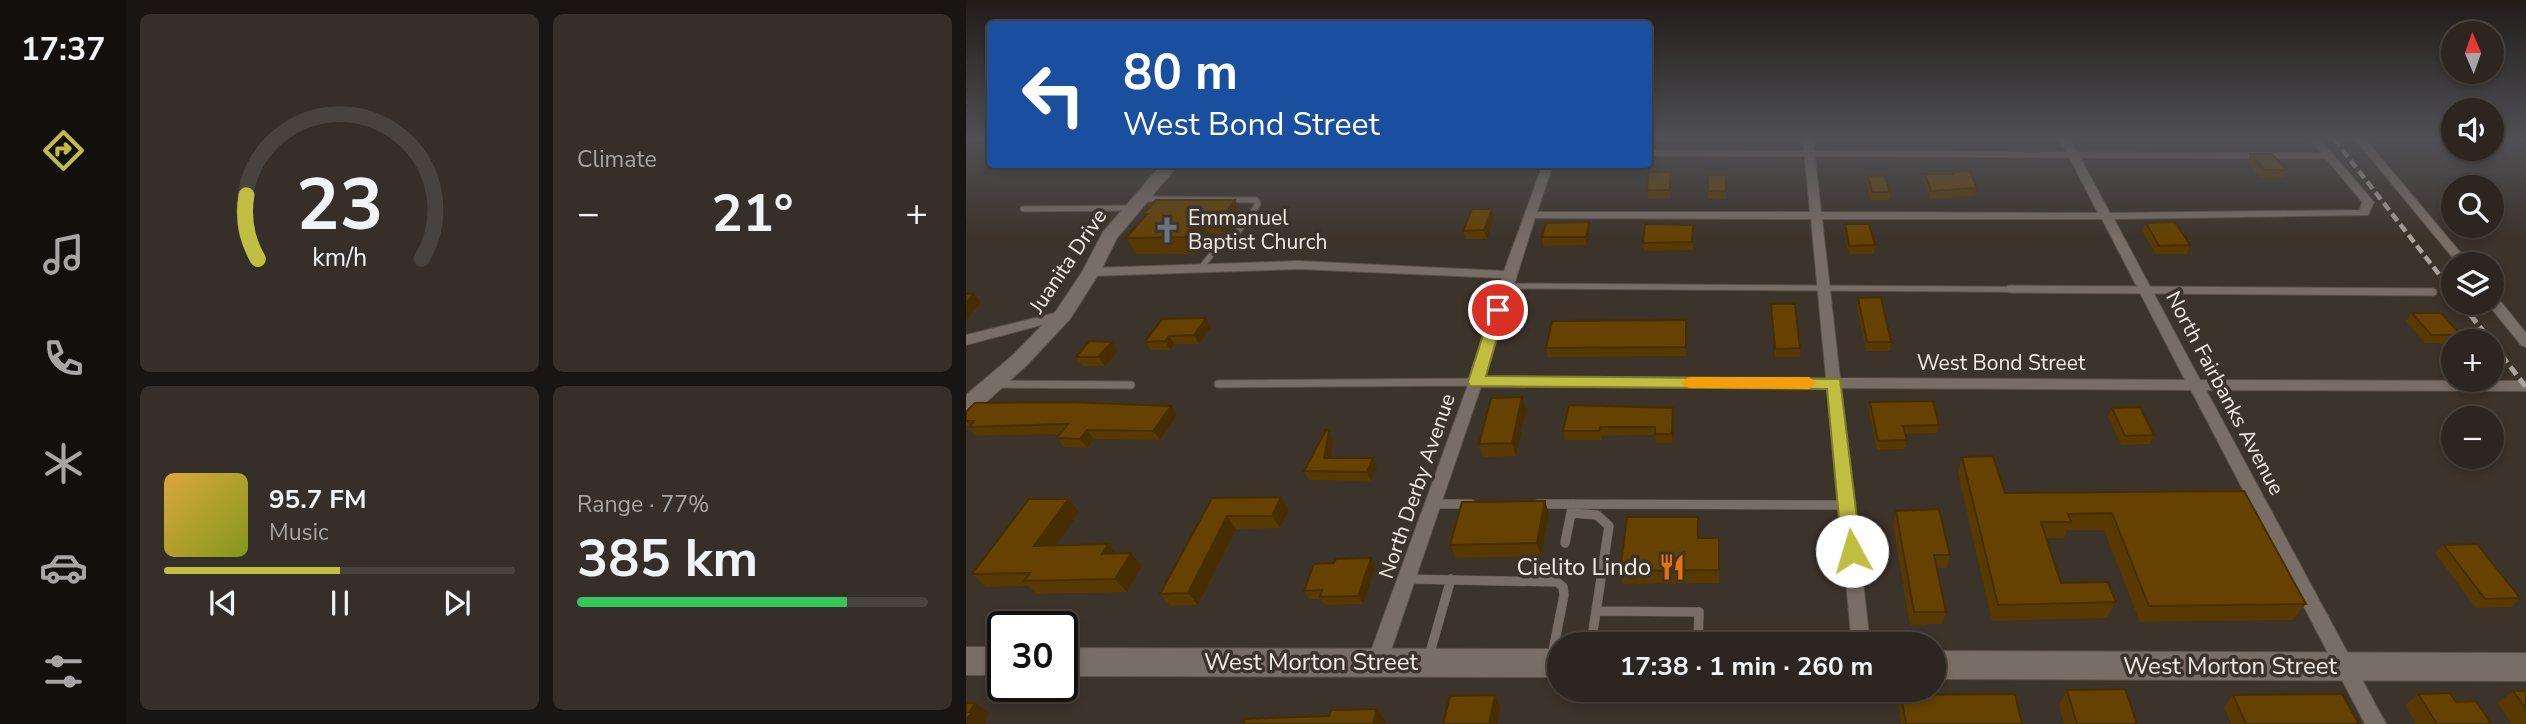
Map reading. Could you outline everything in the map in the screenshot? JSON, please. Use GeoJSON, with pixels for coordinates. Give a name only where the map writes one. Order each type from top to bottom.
{"type":"FeatureCollection","features":[{"type":"Feature","properties":{"kind":"main road","name":"Juanita Drive"},"geometry":{"type":"LineString","coordinates":[[966,407],[1063,315],[1091,272],[1109,236],[1164,173]]}},
{"type":"Feature","properties":{"kind":"main road"},"geometry":{"type":"LineString","coordinates":[[966,662],[987,662]]}},
{"type":"Feature","properties":{"kind":"main road","name":"West Morton Street"},"geometry":{"type":"LineString","coordinates":[[1078,662],[1547,663]]}},
{"type":"Feature","properties":{"kind":"main road","name":"West Morton Street"},"geometry":{"type":"LineString","coordinates":[[1946,665],[2526,667]]}},
{"type":"Feature","properties":{"kind":"street","name":"North Derby Avenue"},"geometry":{"type":"LineString","coordinates":[[1377,662],[1476,382],[1507,281],[1545,173]]}},
{"type":"Feature","properties":{"kind":"street"},"geometry":{"type":"LineString","coordinates":[[1811,173],[1860,632]]}},
{"type":"Feature","properties":{"kind":"street","name":"North Fairbanks Avenue"},"geometry":{"type":"LineString","coordinates":[[2083,173],[2376,724]]}},
{"type":"Feature","properties":{"kind":"street"},"geometry":{"type":"LineString","coordinates":[[1530,215],[2106,216],[2364,213],[2368,202],[2343,173]]}},
{"type":"Feature","properties":{"kind":"street"},"geometry":{"type":"LineString","coordinates":[[2388,173],[2454,252]]}},
{"type":"Feature","properties":{"kind":"street"},"geometry":{"type":"LineString","coordinates":[[1091,272],[1299,265],[1507,281]]}},
{"type":"Feature","properties":{"kind":"street"},"geometry":{"type":"LineString","coordinates":[[966,340],[1063,315]]}},
{"type":"Feature","properties":{"kind":"street"},"geometry":{"type":"LineString","coordinates":[[2504,315],[2526,342]]}},
{"type":"Feature","properties":{"kind":"street","name":"West Bond Street"},"geometry":{"type":"LineString","coordinates":[[1476,382],[2526,386]]}},
{"type":"Feature","properties":{"kind":"lane"},"geometry":{"type":"LineString","coordinates":[[1023,209],[1256,200],[1258,204],[1238,232],[1229,236],[1200,269]]}},
{"type":"Feature","properties":{"kind":"lane"},"geometry":{"type":"LineString","coordinates":[[1507,281],[1824,289],[2433,292]]}},
{"type":"Feature","properties":{"kind":"lane"},"geometry":{"type":"LineString","coordinates":[[1218,384],[1476,382]]}},
{"type":"Feature","properties":{"kind":"lane"},"geometry":{"type":"LineString","coordinates":[[992,384],[1131,385]]}},
{"type":"Feature","properties":{"kind":"lane"},"geometry":{"type":"LineString","coordinates":[[1433,504],[1484,504]]}},
{"type":"Feature","properties":{"kind":"lane"},"geometry":{"type":"LineString","coordinates":[[1522,504],[1595,513],[1609,526],[1593,632]]}},
{"type":"Feature","properties":{"kind":"lane"},"geometry":{"type":"LineString","coordinates":[[1572,509],[1847,505]]}},
{"type":"Feature","properties":{"kind":"lane"},"geometry":{"type":"LineString","coordinates":[[1565,543],[1572,509]]}},
{"type":"Feature","properties":{"kind":"lane"},"geometry":{"type":"LineString","coordinates":[[1406,579],[1560,582],[1564,587],[1564,595],[1559,632]]}},
{"type":"Feature","properties":{"kind":"lane"},"geometry":{"type":"LineString","coordinates":[[1427,662],[1451,579]]}},
{"type":"Feature","properties":{"kind":"lane"},"geometry":{"type":"LineString","coordinates":[[1596,611],[1699,612],[1698,632]]}},
{"type":"Feature","properties":{"kind":"building"},"geometry":{"type":"Polygon","coordinates":[[[1648,173],[1671,173],[1670,190],[1647,190],[1648,173]]]}},
{"type":"Feature","properties":{"kind":"building"},"geometry":{"type":"Polygon","coordinates":[[[1971,173],[1977,188],[1931,191],[1925,174],[1971,173]]]}},
{"type":"Feature","properties":{"kind":"building"},"geometry":{"type":"Polygon","coordinates":[[[1708,175],[1726,175],[1726,191],[1708,191],[1708,175]]]}},
{"type":"Feature","properties":{"kind":"building"},"geometry":{"type":"Polygon","coordinates":[[[1885,175],[1890,192],[1872,192],[1868,176],[1885,175]]]}},
{"type":"Feature","properties":{"kind":"building"},"geometry":{"type":"Polygon","coordinates":[[[1156,200],[1235,200],[1226,212],[1215,218],[1201,218],[1185,237],[1126,238],[1156,200]]]}},
{"type":"Feature","properties":{"kind":"building"},"geometry":{"type":"Polygon","coordinates":[[[1472,209],[1492,209],[1484,230],[1463,231],[1472,209]]]}},
{"type":"Feature","properties":{"kind":"building"},"geometry":{"type":"Polygon","coordinates":[[[1589,222],[1586,237],[1542,237],[1546,223],[1589,222]]]}},
{"type":"Feature","properties":{"kind":"building"},"geometry":{"type":"Polygon","coordinates":[[[2175,222],[2190,245],[2159,246],[2146,223],[2175,222]]]}},
{"type":"Feature","properties":{"kind":"building"},"geometry":{"type":"Polygon","coordinates":[[[1645,224],[1693,225],[1692,242],[1643,243],[1645,224]]]}},
{"type":"Feature","properties":{"kind":"building"},"geometry":{"type":"Polygon","coordinates":[[[1845,224],[1869,224],[1875,245],[1849,246],[1845,224]]]}},
{"type":"Feature","properties":{"kind":"building"},"geometry":{"type":"Polygon","coordinates":[[[974,293],[966,303],[966,294],[974,293]]]}},
{"type":"Feature","properties":{"kind":"building"},"geometry":{"type":"Polygon","coordinates":[[[1881,297],[1891,342],[1867,342],[1858,298],[1881,297]]]}},
{"type":"Feature","properties":{"kind":"building"},"geometry":{"type":"Polygon","coordinates":[[[1771,304],[1795,304],[1800,348],[1775,349],[1771,304]]]}},
{"type":"Feature","properties":{"kind":"building"},"geometry":{"type":"Polygon","coordinates":[[[2412,313],[2441,313],[2456,329],[2441,329],[2441,335],[2431,335],[2412,313]]]}},
{"type":"Feature","properties":{"kind":"building"},"geometry":{"type":"Polygon","coordinates":[[[1206,318],[1194,335],[1169,336],[1165,341],[1145,342],[1162,319],[1206,318]]]}},
{"type":"Feature","properties":{"kind":"building"},"geometry":{"type":"Polygon","coordinates":[[[1686,320],[1686,347],[1546,348],[1552,321],[1686,320]]]}},
{"type":"Feature","properties":{"kind":"building"},"geometry":{"type":"Polygon","coordinates":[[[1089,341],[1112,342],[1098,357],[1076,357],[1089,341]]]}},
{"type":"Feature","properties":{"kind":"building"},"geometry":{"type":"Polygon","coordinates":[[[1522,397],[1512,443],[1479,444],[1491,398],[1522,397]]]}},
{"type":"Feature","properties":{"kind":"building"},"geometry":{"type":"Polygon","coordinates":[[[1933,401],[1939,425],[1903,426],[1907,440],[1878,441],[1870,402],[1933,401]]]}},
{"type":"Feature","properties":{"kind":"building"},"geometry":{"type":"Polygon","coordinates":[[[1066,402],[1171,406],[1153,431],[1087,430],[1080,439],[1057,438],[1068,424],[969,427],[974,421],[966,421],[966,412],[975,403],[1066,402]]]}},
{"type":"Feature","properties":{"kind":"building"},"geometry":{"type":"Polygon","coordinates":[[[1569,405],[1673,408],[1672,434],[1655,434],[1655,427],[1600,427],[1599,431],[1563,431],[1569,405]]]}},
{"type":"Feature","properties":{"kind":"building"},"geometry":{"type":"Polygon","coordinates":[[[2140,407],[2154,435],[2125,436],[2112,408],[2140,407]]]}},
{"type":"Feature","properties":{"kind":"building"},"geometry":{"type":"Polygon","coordinates":[[[1326,430],[1329,431],[1324,458],[1373,458],[1367,472],[1304,471],[1326,430]]]}},
{"type":"Feature","properties":{"kind":"building"},"geometry":{"type":"Polygon","coordinates":[[[1993,456],[2005,493],[2244,491],[2306,604],[2149,606],[2112,513],[2068,514],[2071,522],[2041,522],[2061,583],[2108,582],[2116,602],[1998,605],[1962,457],[1993,456]]]}},
{"type":"Feature","properties":{"kind":"building"},"geometry":{"type":"Polygon","coordinates":[[[1281,497],[1272,516],[1227,516],[1188,593],[1160,594],[1212,498],[1281,497]]]}},
{"type":"Feature","properties":{"kind":"building"},"geometry":{"type":"Polygon","coordinates":[[[1029,499],[1068,499],[1034,546],[1108,544],[1102,554],[1131,553],[1115,579],[1024,581],[1030,573],[972,574],[1029,499]]]}},
{"type":"Feature","properties":{"kind":"building"},"geometry":{"type":"Polygon","coordinates":[[[1545,501],[1537,543],[1450,545],[1462,502],[1545,501]]]}},
{"type":"Feature","properties":{"kind":"building"},"geometry":{"type":"Polygon","coordinates":[[[1939,509],[1950,555],[1934,555],[1946,612],[1914,612],[1896,511],[1939,509]]]}},
{"type":"Feature","properties":{"kind":"building","name":"Cielito Lindo"},"geometry":{"type":"Polygon","coordinates":[[[1627,517],[1698,517],[1698,538],[1719,538],[1719,570],[1620,571],[1627,517]]]}},
{"type":"Feature","properties":{"kind":"building"},"geometry":{"type":"Polygon","coordinates":[[[2477,544],[2520,598],[2485,599],[2444,545],[2477,544]]]}},
{"type":"Feature","properties":{"kind":"building"},"geometry":{"type":"Polygon","coordinates":[[[1371,558],[1358,596],[1320,597],[1322,590],[1304,591],[1314,564],[1334,563],[1336,559],[1371,558]]]}},
{"type":"Feature","properties":{"kind":"building"},"geometry":{"type":"Polygon","coordinates":[[[2125,689],[2137,724],[2077,724],[2067,690],[2125,689]]]}},
{"type":"Feature","properties":{"kind":"building"},"geometry":{"type":"Polygon","coordinates":[[[2513,691],[2526,691],[2526,709],[2513,691]]]}},
{"type":"Feature","properties":{"kind":"building"},"geometry":{"type":"Polygon","coordinates":[[[2450,693],[2456,702],[2476,701],[2491,724],[2437,724],[2418,694],[2450,693]]]}},
{"type":"Feature","properties":{"kind":"building"},"geometry":{"type":"Polygon","coordinates":[[[2015,694],[2022,724],[1906,724],[1902,702],[1946,702],[1946,695],[2015,694]]]}},
{"type":"Feature","properties":{"kind":"building"},"geometry":{"type":"Polygon","coordinates":[[[2342,694],[2359,724],[2246,724],[2233,695],[2342,694]]]}},
{"type":"Feature","properties":{"kind":"building"},"geometry":{"type":"Polygon","coordinates":[[[1495,695],[1489,724],[1443,724],[1450,696],[1495,695]]]}},
{"type":"Feature","properties":{"kind":"building"},"geometry":{"type":"Polygon","coordinates":[[[966,703],[975,703],[966,720],[966,703]]]}},
{"type":"Feature","properties":{"kind":"building"},"geometry":{"type":"Polygon","coordinates":[[[1377,709],[1373,724],[1243,724],[1245,719],[1329,716],[1331,710],[1377,709]]]}},
{"type":"Feature","properties":{"kind":"railway"},"geometry":{"type":"LineString","coordinates":[[2360,173],[2441,277]]}},
{"type":"Feature","properties":{"kind":"railway"},"geometry":{"type":"LineString","coordinates":[[2470,315],[2482,329]]}},
{"type":"Feature","properties":{"kind":"railway"},"geometry":{"type":"LineString","coordinates":[[2504,359],[2526,387]]}},
{"type":"Feature","properties":{"kind":"slow traffic"},"geometry":{"type":"LineString","coordinates":[[1689,383],[1809,383]]}},
{"type":"Feature","properties":{"kind":"place","name":"Emmanuel Baptist Church"},"geometry":{"type":"Point","coordinates":[1167,230]}},
{"type":"Feature","properties":{"kind":"place","name":"Cielito Lindo"},"geometry":{"type":"Point","coordinates":[1672,567]}},
{"type":"Feature","properties":{"kind":"route"},"geometry":{"type":"LineString","coordinates":[[1498,310],[1476,382],[1835,383],[1852,551]]}}]}
